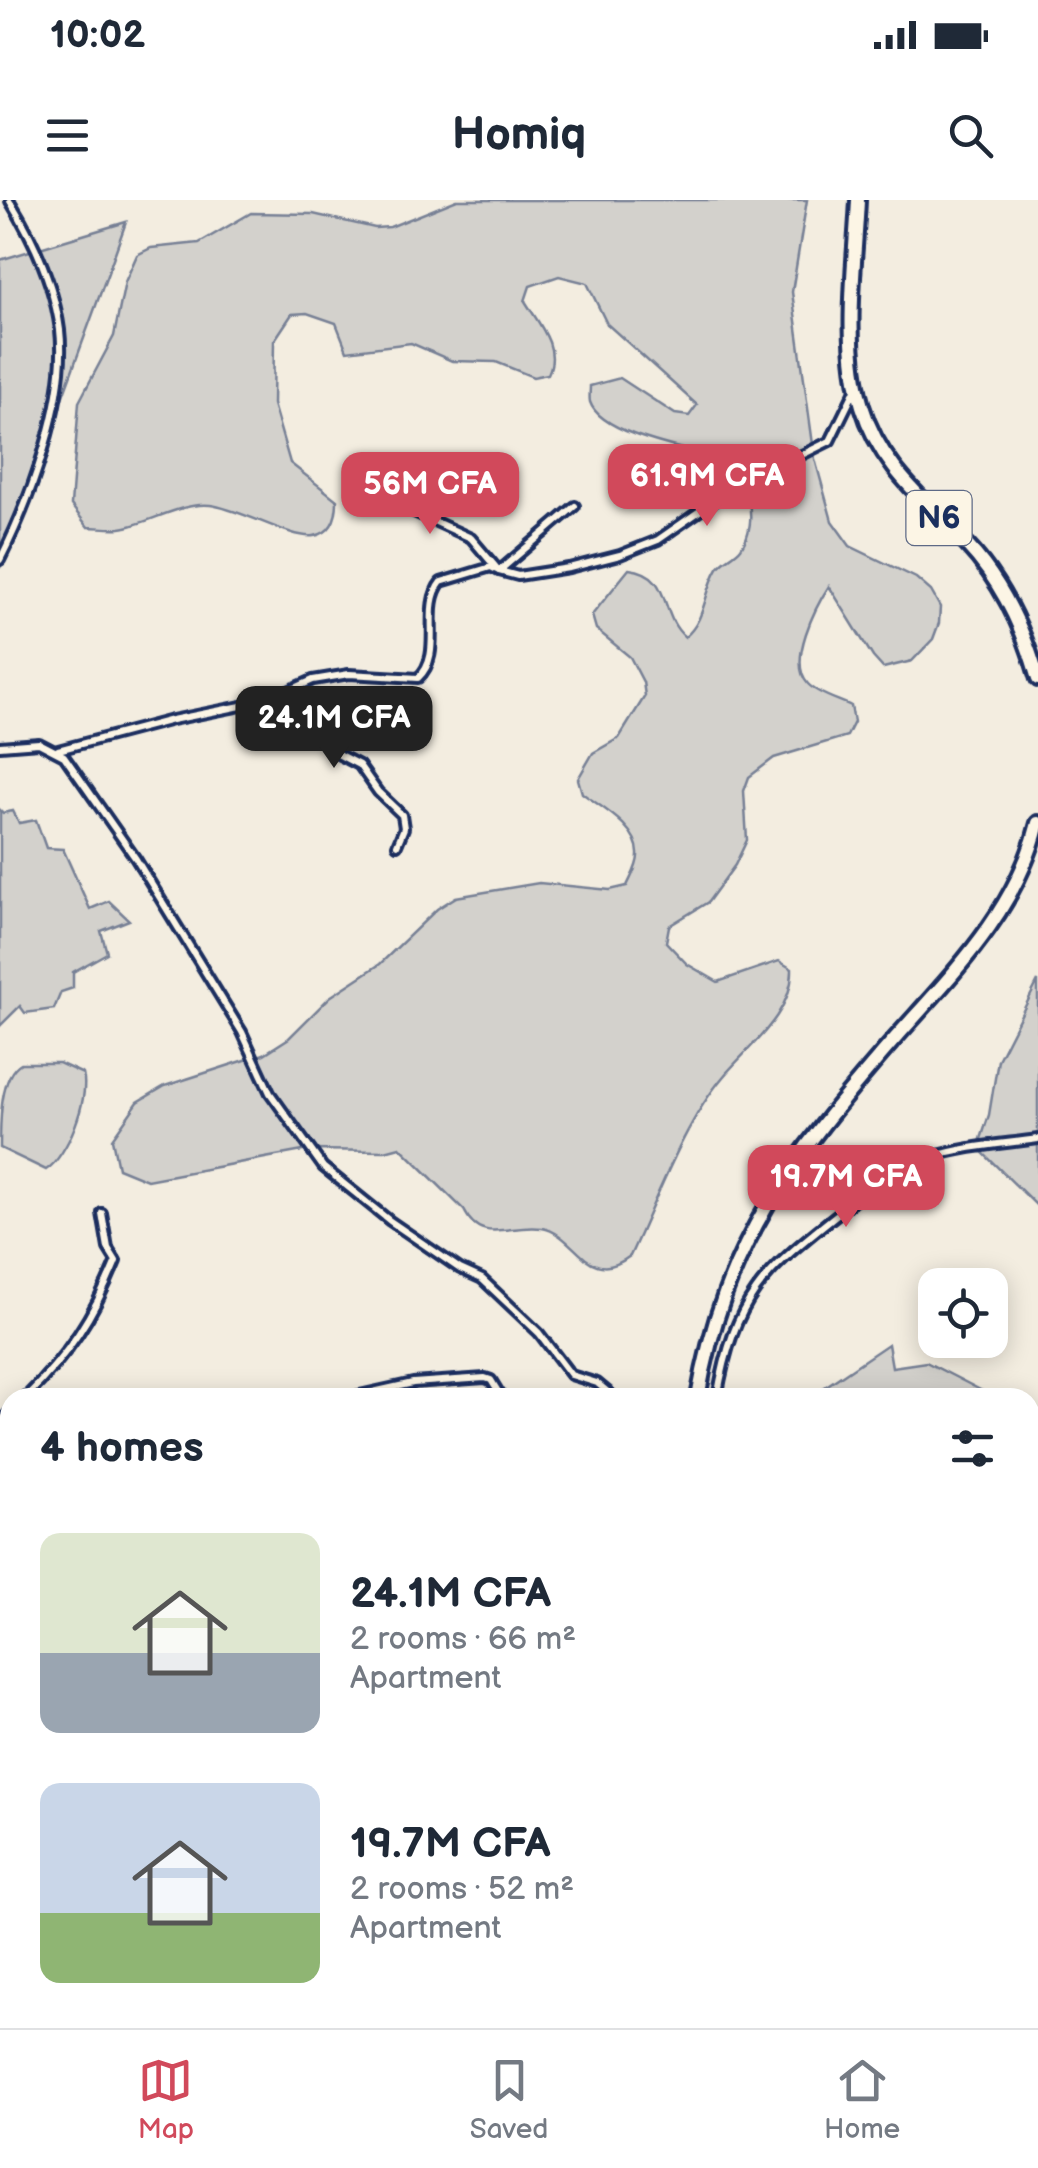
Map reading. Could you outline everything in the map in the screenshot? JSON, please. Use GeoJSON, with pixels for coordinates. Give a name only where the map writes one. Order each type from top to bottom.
{"type":"FeatureCollection","features":[{"type":"Feature","properties":{"kind":"highway","name":"N6"},"geometry":{"type":"LineString","coordinates":[[858,200],[854,318],[857,384],[870,427],[896,472],[968,546],[1010,606],[1038,679]]}},
{"type":"Feature","properties":{"kind":"highway"},"geometry":{"type":"LineString","coordinates":[[700,1388],[716,1316],[732,1269],[778,1184],[889,1046],[970,954],[1034,853],[1038,823]]}},
{"type":"Feature","properties":{"kind":"street"},"geometry":{"type":"LineString","coordinates":[[0,206],[12,201],[28,233],[50,286],[60,332],[56,394],[44,446],[14,533],[0,560]]}},
{"type":"Feature","properties":{"kind":"street"},"geometry":{"type":"LineString","coordinates":[[56,750],[278,697],[313,680],[349,674],[422,676],[434,636],[432,605],[436,588],[449,577],[491,567],[518,576],[569,568],[620,556],[658,540],[727,492],[830,441],[857,384]]}},
{"type":"Feature","properties":{"kind":"street"},"geometry":{"type":"LineString","coordinates":[[370,492],[472,538],[499,571]]}},
{"type":"Feature","properties":{"kind":"street"},"geometry":{"type":"LineString","coordinates":[[499,571],[575,506]]}},
{"type":"Feature","properties":{"kind":"street"},"geometry":{"type":"LineString","coordinates":[[278,697],[299,712],[330,750],[359,765],[378,792],[398,810],[404,828],[397,846]]}},
{"type":"Feature","properties":{"kind":"street"},"geometry":{"type":"LineString","coordinates":[[0,746],[39,743],[56,750],[136,859],[242,1032],[270,1093],[324,1167],[390,1221],[460,1269],[482,1279],[538,1333],[571,1375],[603,1388]]}},
{"type":"Feature","properties":{"kind":"street"},"geometry":{"type":"LineString","coordinates":[[720,1388],[734,1330],[759,1283],[784,1256],[897,1171],[943,1154],[1038,1139]]}},
{"type":"Feature","properties":{"kind":"street"},"geometry":{"type":"LineString","coordinates":[[34,1388],[67,1353],[104,1290],[116,1261],[108,1248],[102,1213]]}},
{"type":"Feature","properties":{"kind":"street"},"geometry":{"type":"LineString","coordinates":[[391,1388],[485,1378],[496,1388]]}},
{"type":"Feature","properties":{"kind":"shaded area"},"geometry":{"type":"Polygon","coordinates":[[[457,200],[807,200],[792,292],[815,459],[832,521],[850,546],[916,578],[931,591],[940,607],[933,639],[912,661],[883,668],[829,586],[817,607],[802,649],[802,674],[817,691],[851,706],[854,722],[847,736],[774,758],[749,777],[744,791],[747,840],[735,865],[708,902],[669,926],[666,942],[687,964],[718,982],[779,961],[792,969],[790,985],[777,1015],[709,1096],[672,1163],[630,1256],[615,1265],[592,1263],[554,1232],[542,1228],[498,1231],[479,1227],[400,1147],[385,1151],[308,1150],[147,1180],[118,1168],[112,1139],[138,1102],[165,1086],[264,1054],[289,1038],[330,997],[380,964],[437,909],[456,897],[539,883],[610,890],[627,886],[636,868],[638,856],[633,836],[618,819],[582,793],[578,779],[593,753],[619,738],[645,696],[643,682],[630,657],[596,629],[592,615],[629,569],[643,572],[659,587],[671,617],[685,637],[701,614],[718,568],[747,537],[750,512],[739,476],[722,459],[648,440],[598,414],[590,402],[590,386],[620,378],[675,414],[689,416],[697,405],[607,324],[587,283],[559,276],[530,286],[525,301],[547,336],[552,355],[548,374],[533,377],[496,362],[452,361],[411,343],[347,351],[336,323],[307,313],[292,314],[274,341],[273,404],[290,463],[337,500],[333,523],[320,534],[293,533],[210,505],[188,507],[120,528],[88,527],[71,505],[79,402],[114,336],[125,282],[137,255],[151,248],[199,243],[251,213],[313,214],[375,228],[390,227],[457,200]]]}},
{"type":"Feature","properties":{"kind":"shaded area"},"geometry":{"type":"Polygon","coordinates":[[[126,222],[110,267],[0,568],[0,260],[126,222]]]}},
{"type":"Feature","properties":{"kind":"shaded area"},"geometry":{"type":"Polygon","coordinates":[[[0,810],[13,811],[19,823],[36,820],[46,848],[63,849],[90,909],[109,901],[129,920],[101,931],[107,953],[73,972],[73,988],[61,992],[54,1009],[25,1013],[20,1006],[0,1026],[0,810]]]}},
{"type":"Feature","properties":{"kind":"shaded area"},"geometry":{"type":"Polygon","coordinates":[[[1038,981],[1038,1207],[978,1148],[989,1115],[998,1060],[1038,981]]]}},
{"type":"Feature","properties":{"kind":"shaded area"},"geometry":{"type":"Polygon","coordinates":[[[21,1063],[59,1063],[83,1074],[83,1097],[75,1126],[62,1153],[46,1170],[0,1148],[5,1088],[21,1063]]]}},
{"type":"Feature","properties":{"kind":"shaded area"},"geometry":{"type":"Polygon","coordinates":[[[888,1344],[892,1367],[926,1362],[977,1388],[823,1388],[888,1344]]]}}]}
